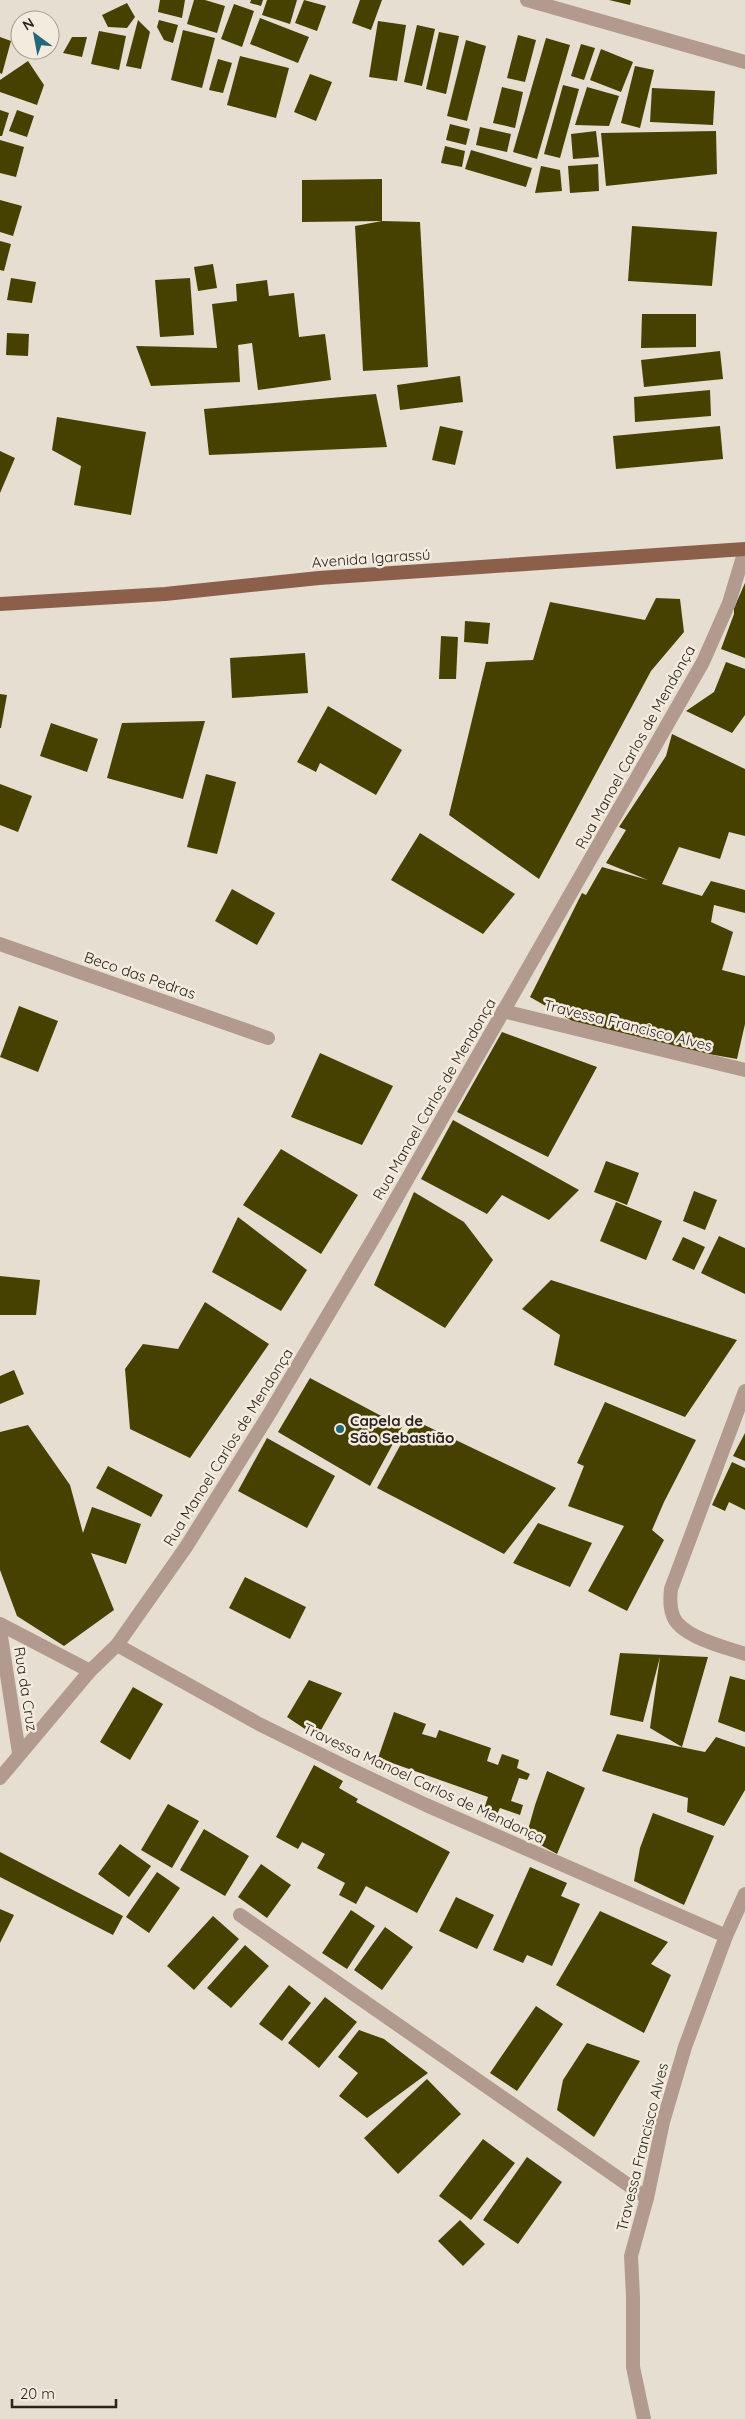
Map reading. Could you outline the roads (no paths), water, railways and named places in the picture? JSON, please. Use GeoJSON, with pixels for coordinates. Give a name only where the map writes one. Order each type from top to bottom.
{"type":"FeatureCollection","features":[{"type":"Feature","properties":{"kind":"main road","name":"Avenida Igarassú"},"geometry":{"type":"LineString","coordinates":[[0,604],[165,594],[319,578],[745,550]]}},
{"type":"Feature","properties":{"kind":"street"},"geometry":{"type":"LineString","coordinates":[[527,0],[745,62]]}},
{"type":"Feature","properties":{"kind":"street","name":"Rua Manoel Carlos de Mendonça"},"geometry":{"type":"LineString","coordinates":[[0,1778],[19,1753],[90,1671],[117,1645],[186,1547],[262,1424],[376,1234],[703,662],[729,603],[745,550]]}},
{"type":"Feature","properties":{"kind":"street","name":"Beco das Pedras"},"geometry":{"type":"LineString","coordinates":[[0,944],[268,1038]]}},
{"type":"Feature","properties":{"kind":"street","name":"Travessa Francisco Alves"},"geometry":{"type":"LineString","coordinates":[[503,1011],[745,1070]]}},
{"type":"Feature","properties":{"kind":"street"},"geometry":{"type":"LineString","coordinates":[[745,1391],[670,1588],[670,1603],[673,1617],[684,1630],[705,1640],[745,1654]]}},
{"type":"Feature","properties":{"kind":"street","name":"Rua da Cruz"},"geometry":{"type":"LineString","coordinates":[[0,1624],[90,1671]]}},
{"type":"Feature","properties":{"kind":"street","name":"Rua da Cruz"},"geometry":{"type":"LineString","coordinates":[[0,1630],[19,1753]]}},
{"type":"Feature","properties":{"kind":"street","name":"Travessa Manoel Carlos de Mendonça"},"geometry":{"type":"LineString","coordinates":[[117,1645],[259,1724],[350,1769],[426,1805],[726,1936]]}},
{"type":"Feature","properties":{"kind":"street","name":"Travessa Francisco Alves"},"geometry":{"type":"LineString","coordinates":[[644,2419],[633,2367],[631,2256],[647,2198],[663,2122],[685,2048],[726,1936],[745,1894]]}},
{"type":"Feature","properties":{"kind":"street"},"geometry":{"type":"LineString","coordinates":[[240,1915],[647,2198]]}},
{"type":"Feature","properties":{"kind":"place","name":"Capela de São Sebastião"},"geometry":{"type":"Point","coordinates":[340,1429]}}]}
